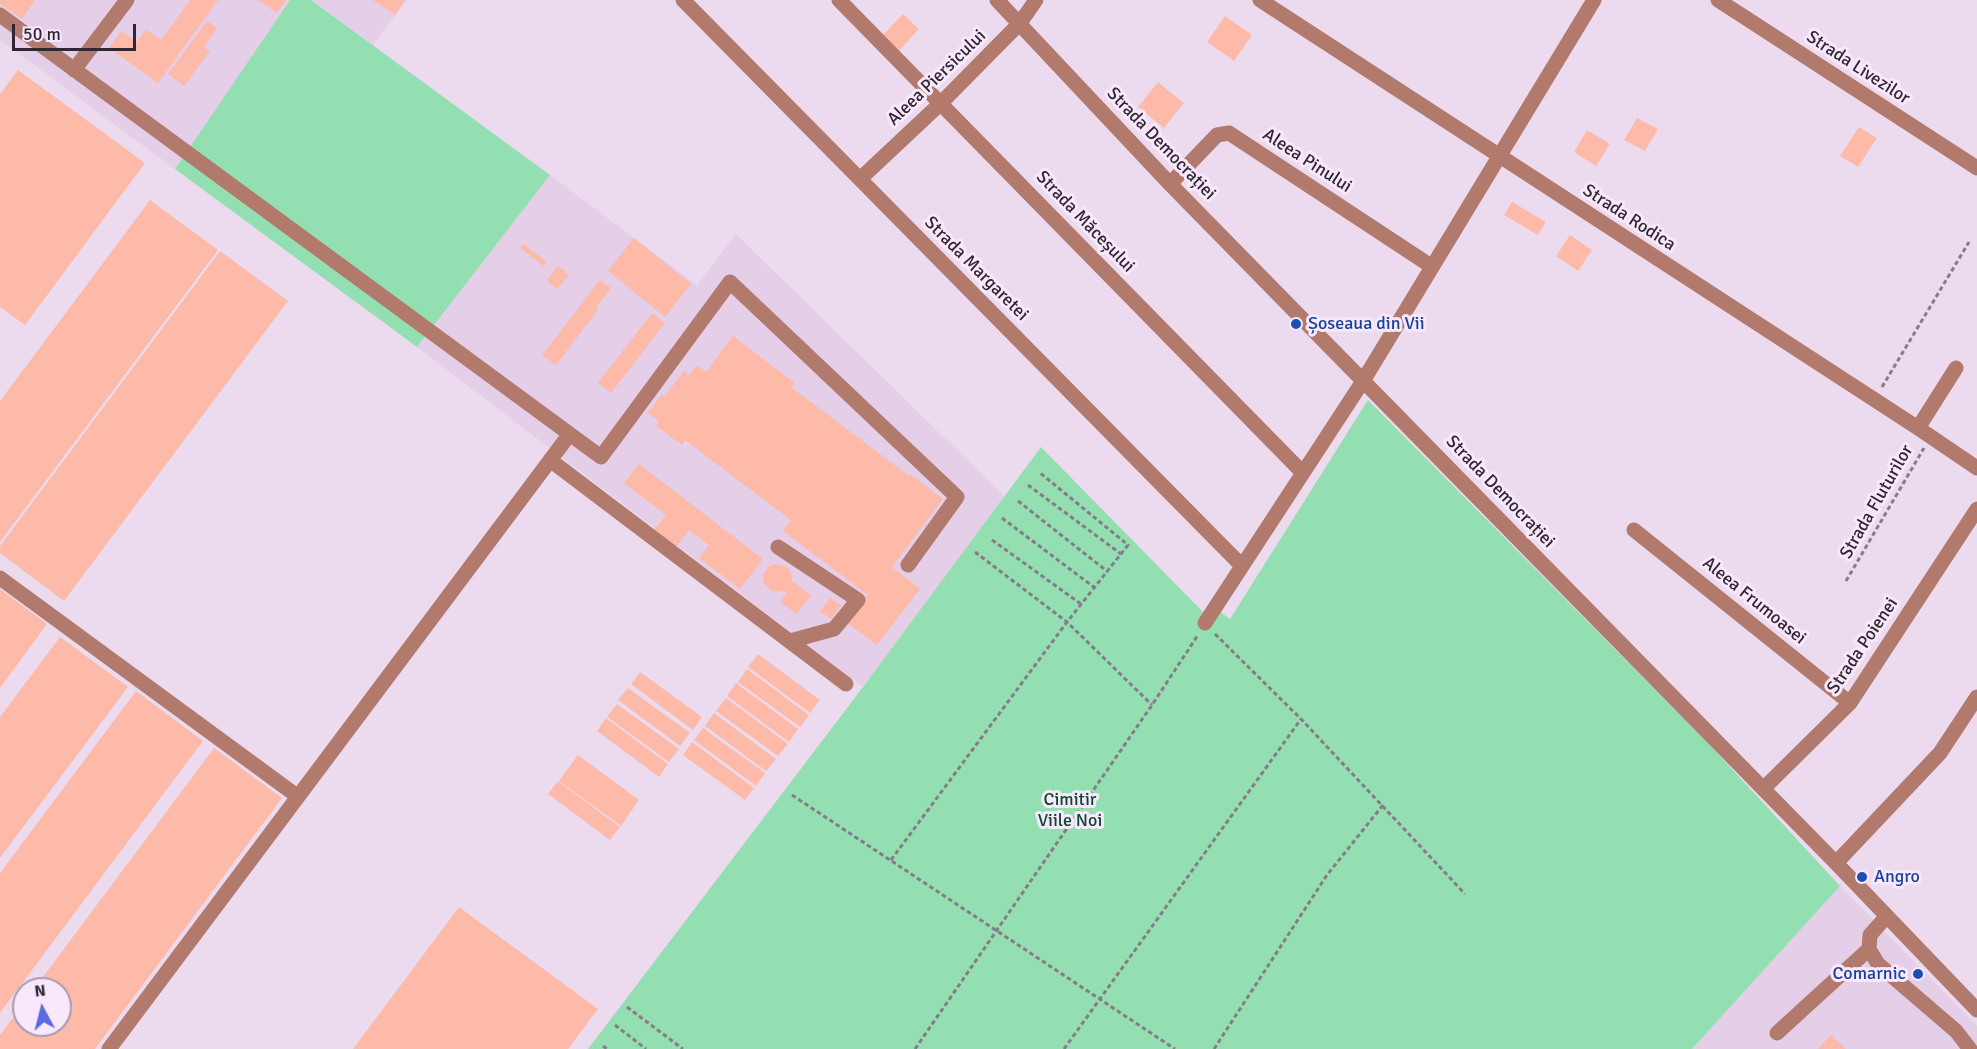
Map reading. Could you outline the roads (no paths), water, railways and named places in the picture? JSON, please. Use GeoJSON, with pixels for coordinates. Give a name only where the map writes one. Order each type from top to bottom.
{"type":"FeatureCollection","features":[{"type":"Feature","properties":{"kind":"street"},"geometry":{"type":"LineString","coordinates":[[74,70],[127,0]]}},
{"type":"Feature","properties":{"kind":"street","name":"Strada Margaretei"},"geometry":{"type":"LineString","coordinates":[[683,0],[1242,566]]}},
{"type":"Feature","properties":{"kind":"street","name":"Strada Măceșului"},"geometry":{"type":"LineString","coordinates":[[839,0],[1302,472]]}},
{"type":"Feature","properties":{"kind":"street","name":"Strada Democrației"},"geometry":{"type":"LineString","coordinates":[[997,0],[1170,184],[1836,863],[1977,1010]]}},
{"type":"Feature","properties":{"kind":"street","name":"Aleea Piersicului"},"geometry":{"type":"LineString","coordinates":[[860,179],[941,103],[1020,23],[1036,0]]}},
{"type":"Feature","properties":{"kind":"street","name":"Strada Rodica"},"geometry":{"type":"LineString","coordinates":[[1260,0],[1977,468]]}},
{"type":"Feature","properties":{"kind":"street"},"geometry":{"type":"LineString","coordinates":[[1205,623],[1363,381],[1594,0]]}},
{"type":"Feature","properties":{"kind":"street","name":"Strada Livezilor"},"geometry":{"type":"LineString","coordinates":[[1718,0],[1977,168]]}},
{"type":"Feature","properties":{"kind":"street"},"geometry":{"type":"LineString","coordinates":[[0,15],[601,457],[730,282],[957,497],[908,565]]}},
{"type":"Feature","properties":{"kind":"street","name":"Aleea Pinului"},"geometry":{"type":"LineString","coordinates":[[1170,184],[1217,135],[1229,133],[1431,266]]}},
{"type":"Feature","properties":{"kind":"street"},"geometry":{"type":"LineString","coordinates":[[1924,432],[1956,368]]}},
{"type":"Feature","properties":{"kind":"street"},"geometry":{"type":"LineString","coordinates":[[109,1049],[569,435]]}},
{"type":"Feature","properties":{"kind":"street"},"geometry":{"type":"LineString","coordinates":[[550,460],[846,684]]}},
{"type":"Feature","properties":{"kind":"street","name":"Strada Poienei"},"geometry":{"type":"LineString","coordinates":[[1763,789],[1850,703],[1977,509]]}},
{"type":"Feature","properties":{"kind":"street","name":"Aleea Frumoasei"},"geometry":{"type":"LineString","coordinates":[[1634,530],[1850,703]]}},
{"type":"Feature","properties":{"kind":"street"},"geometry":{"type":"LineString","coordinates":[[778,547],[858,600],[834,628],[790,641]]}},
{"type":"Feature","properties":{"kind":"street"},"geometry":{"type":"LineString","coordinates":[[0,578],[297,796]]}},
{"type":"Feature","properties":{"kind":"street"},"geometry":{"type":"LineString","coordinates":[[1836,863],[1940,753],[1977,697]]}},
{"type":"Feature","properties":{"kind":"street"},"geometry":{"type":"LineString","coordinates":[[1887,916],[1870,935],[1869,949],[1878,964],[1956,1031],[1970,1049]]}},
{"type":"Feature","properties":{"kind":"street"},"geometry":{"type":"LineString","coordinates":[[1777,1033],[1869,949]]}},
{"type":"Feature","properties":{"kind":"place","name":"Șoseaua din Vii"},"geometry":{"type":"Point","coordinates":[1296,324]}},
{"type":"Feature","properties":{"kind":"place","name":"Angro"},"geometry":{"type":"Point","coordinates":[1862,877]}},
{"type":"Feature","properties":{"kind":"place","name":"Comarnic"},"geometry":{"type":"Point","coordinates":[1918,974]}},
{"type":"Feature","properties":{"kind":"park label","name":"Cimitir Viile Noi"},"geometry":{"type":"Point","coordinates":[1070,810]}}]}
